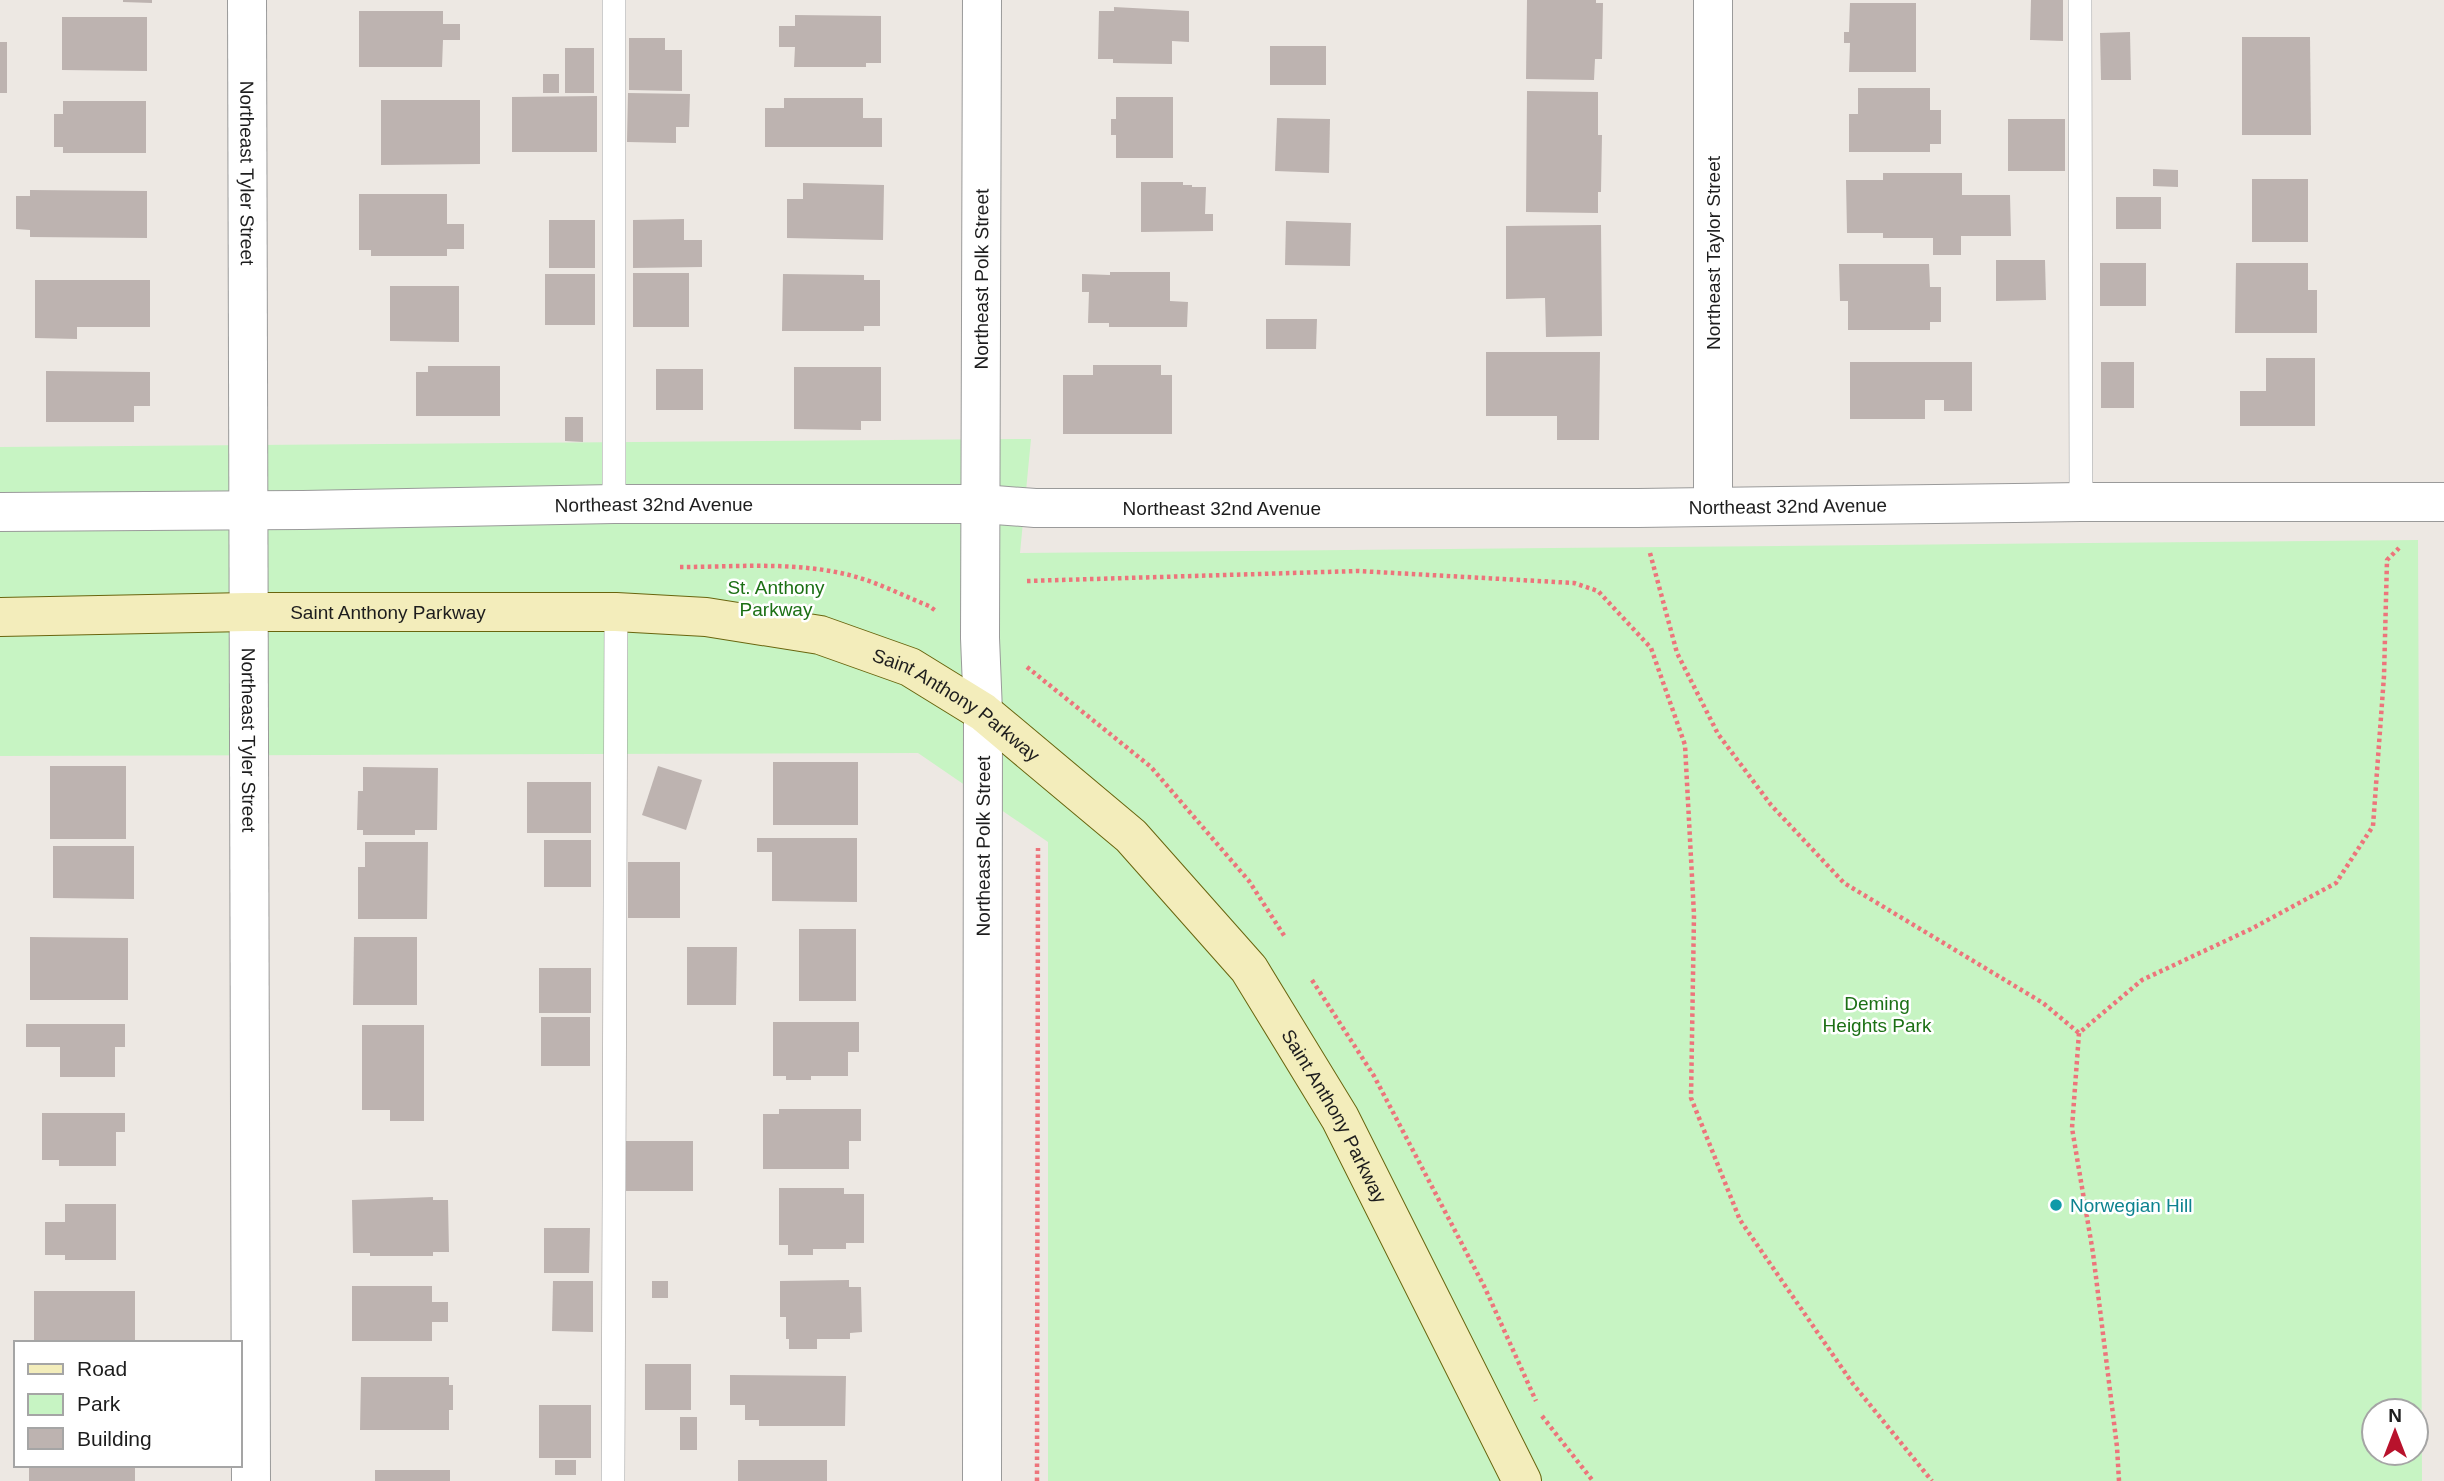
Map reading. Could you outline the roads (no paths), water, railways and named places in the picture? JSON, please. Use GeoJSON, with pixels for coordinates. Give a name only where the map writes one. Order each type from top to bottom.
{"type":"FeatureCollection","features":[{"type":"Feature","properties":{"kind":"street","name":"Northeast Tyler Street"},"geometry":{"type":"LineString","coordinates":[[247,0],[250,1481]]}},
{"type":"Feature","properties":{"kind":"street","name":"Northeast Polk Street"},"geometry":{"type":"LineString","coordinates":[[982,0],[982,1481]]}},
{"type":"Feature","properties":{"kind":"street","name":"Northeast Taylor Street"},"geometry":{"type":"LineString","coordinates":[[1713,0],[1713,506]]}},
{"type":"Feature","properties":{"kind":"street","name":"Northeast 32nd Avenue"},"geometry":{"type":"LineString","coordinates":[[0,512],[614,504],[982,504],[1035,508],[1639,508],[2081,502],[2444,502]]}},
{"type":"Feature","properties":{"kind":"street","name":"Saint Anthony Parkway"},"geometry":{"type":"LineString","coordinates":[[0,617],[247,612],[616,612],[706,617],[820,635],[910,667],[983,712],[1131,836],[1249,969],[1340,1118],[1522,1481]]}},
{"type":"Feature","properties":{"kind":"lane"},"geometry":{"type":"LineString","coordinates":[[614,0],[614,504]]}},
{"type":"Feature","properties":{"kind":"lane"},"geometry":{"type":"LineString","coordinates":[[2080,0],[2081,502]]}},
{"type":"Feature","properties":{"kind":"lane"},"geometry":{"type":"LineString","coordinates":[[613,1481],[616,612]]}},
{"type":"Feature","properties":{"kind":"place","name":"Norwegian Hill"},"geometry":{"type":"Point","coordinates":[2056,1205]}},
{"type":"Feature","properties":{"kind":"park label","name":"St. Anthony Parkway"},"geometry":{"type":"Point","coordinates":[776,598]}},
{"type":"Feature","properties":{"kind":"park label","name":"Deming Heights Park"},"geometry":{"type":"Point","coordinates":[1877,1014]}}]}
